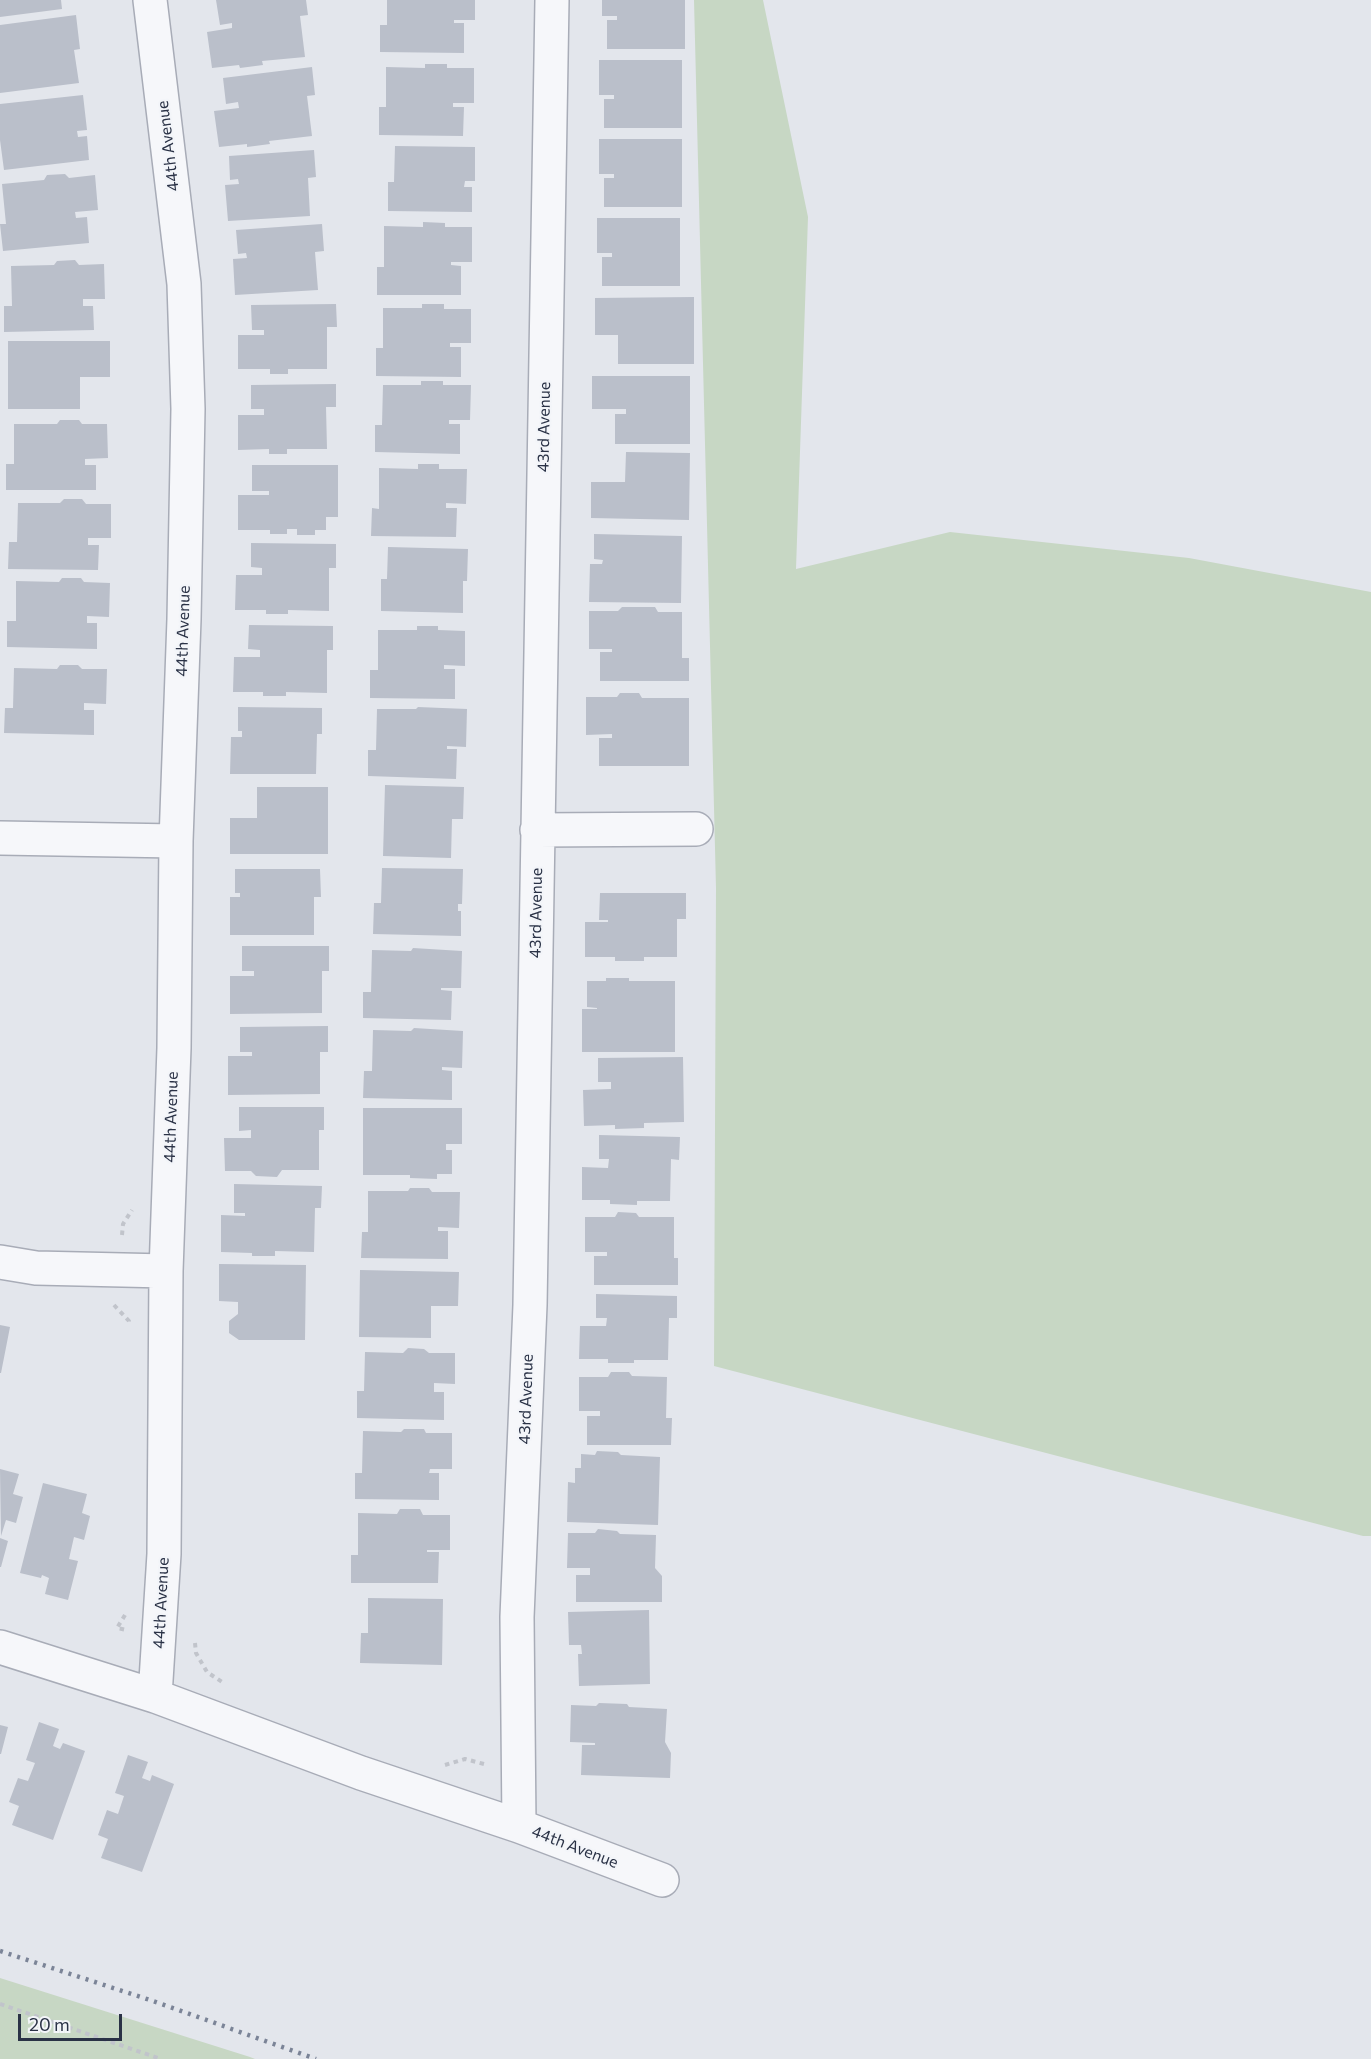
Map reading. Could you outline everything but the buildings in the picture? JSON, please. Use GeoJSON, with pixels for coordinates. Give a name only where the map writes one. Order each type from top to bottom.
{"type":"FeatureCollection","features":[{"type":"Feature","properties":{"kind":"street","name":"44th Avenue"},"geometry":{"type":"LineString","coordinates":[[150,0],[177,218],[185,307],[188,409],[184,619],[176,841],[174,1048],[166,1271],[164,1554],[155,1696],[361,1773],[519,1826],[663,1880]]}},
{"type":"Feature","properties":{"kind":"street","name":"43rd Avenue"},"geometry":{"type":"LineString","coordinates":[[519,1826],[517,1617],[530,1305],[552,0]]}},
{"type":"Feature","properties":{"kind":"street"},"geometry":{"type":"LineString","coordinates":[[537,830],[696,829]]}},
{"type":"Feature","properties":{"kind":"street"},"geometry":{"type":"LineString","coordinates":[[0,838],[176,841]]}},
{"type":"Feature","properties":{"kind":"street"},"geometry":{"type":"LineString","coordinates":[[0,1262],[36,1268],[166,1271]]}},
{"type":"Feature","properties":{"kind":"street"},"geometry":{"type":"LineString","coordinates":[[0,1647],[155,1696]]}},
{"type":"Feature","properties":{"kind":"path"},"geometry":{"type":"LineString","coordinates":[[119,1311],[123,1224],[135,1206]]}},
{"type":"Feature","properties":{"kind":"path"},"geometry":{"type":"LineString","coordinates":[[113,1304],[129,1321],[130,1329]]}},
{"type":"Feature","properties":{"kind":"path"},"geometry":{"type":"LineString","coordinates":[[127,1611],[117,1628],[159,1638],[195,1642],[196,1653],[207,1672],[224,1684]]}},
{"type":"Feature","properties":{"kind":"path"},"geometry":{"type":"LineString","coordinates":[[438,1764],[446,1765],[465,1760],[518,1772]]}},
{"type":"Feature","properties":{"kind":"path"},"geometry":{"type":"LineString","coordinates":[[0,2004],[161,2059]]}},
{"type":"Feature","properties":{"kind":"green space"},"geometry":{"type":"Polygon","coordinates":[[[694,0],[763,0],[808,217],[796,569],[950,532],[1189,558],[1371,592],[1371,1536],[1363,1536],[714,1366],[716,888],[694,0]]]}},
{"type":"Feature","properties":{"kind":"green space"},"geometry":{"type":"Polygon","coordinates":[[[0,1978],[250,2057],[255,2059],[0,2059],[0,1978]]]}},
{"type":"Feature","properties":{"kind":"railway"},"geometry":{"type":"LineString","coordinates":[[0,1951],[153,2001],[316,2059]]}}]}
